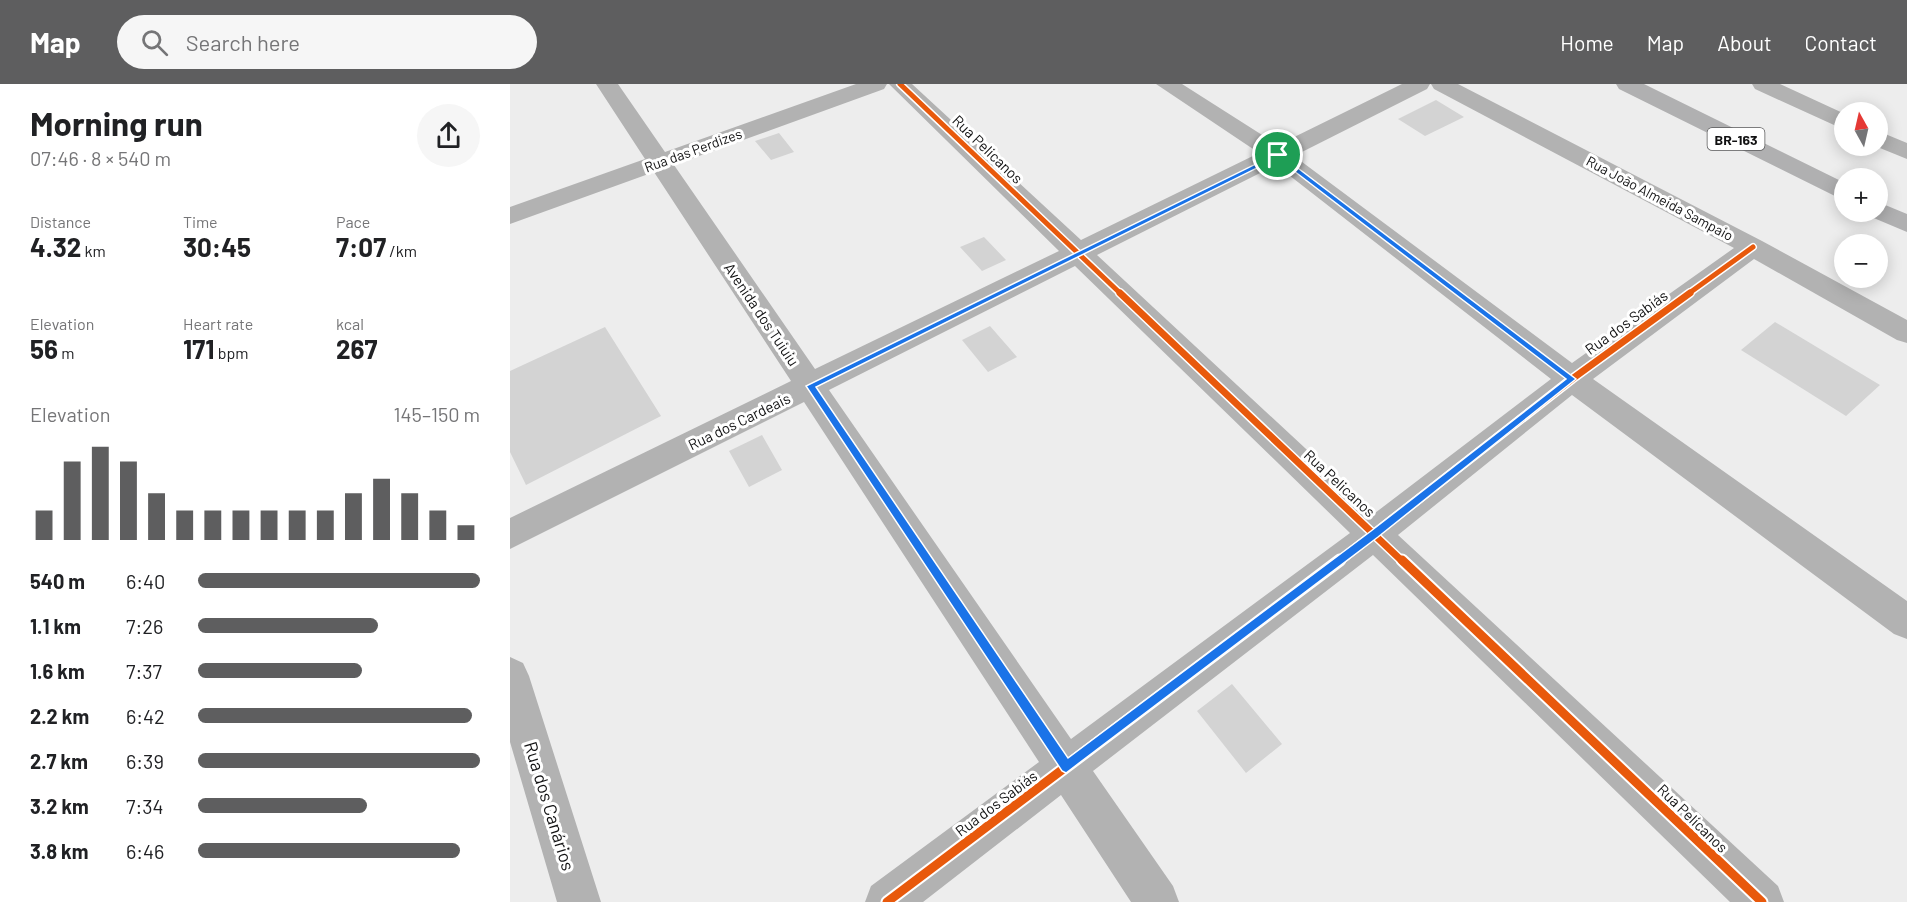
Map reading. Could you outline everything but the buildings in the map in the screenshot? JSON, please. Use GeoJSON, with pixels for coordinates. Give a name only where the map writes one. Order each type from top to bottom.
{"type":"FeatureCollection","features":[{"type":"Feature","properties":{"kind":"highway","name":"BR-163"},"geometry":{"type":"LineString","coordinates":[[1627,84],[1834,188]]}},
{"type":"Feature","properties":{"kind":"highway"},"geometry":{"type":"LineString","coordinates":[[1888,215],[1907,224]]}},
{"type":"Feature","properties":{"kind":"street","name":"Avenida dos Tuiuiu"},"geometry":{"type":"LineString","coordinates":[[608,84],[1157,902]]}},
{"type":"Feature","properties":{"kind":"street","name":"Rua das Perdizes"},"geometry":{"type":"LineString","coordinates":[[510,216],[876,84]]}},
{"type":"Feature","properties":{"kind":"street","name":"Rua Pelicanos"},"geometry":{"type":"LineString","coordinates":[[900,84],[1762,902]]}},
{"type":"Feature","properties":{"kind":"street"},"geometry":{"type":"LineString","coordinates":[[1167,84],[1278,155],[1572,379],[1907,622]]}},
{"type":"Feature","properties":{"kind":"street","name":"Rua dos Cardeais"},"geometry":{"type":"LineString","coordinates":[[510,534],[1419,84]]}},
{"type":"Feature","properties":{"kind":"street","name":"Rua João Almeida Sampaio"},"geometry":{"type":"LineString","coordinates":[[1442,84],[1753,247],[1907,333]]}},
{"type":"Feature","properties":{"kind":"street"},"geometry":{"type":"LineString","coordinates":[[1762,84],[1834,118]]}},
{"type":"Feature","properties":{"kind":"street"},"geometry":{"type":"LineString","coordinates":[[1888,143],[1907,152]]}},
{"type":"Feature","properties":{"kind":"street","name":"Rua dos Sabiás"},"geometry":{"type":"LineString","coordinates":[[887,902],[1374,534],[1572,379],[1753,247]]}},
{"type":"Feature","properties":{"kind":"street","name":"Rua dos Canários"},"geometry":{"type":"LineString","coordinates":[[510,676],[579,902]]}},
{"type":"Feature","properties":{"kind":"cycle path"},"geometry":{"type":"LineString","coordinates":[[900,84],[1762,902]]}},
{"type":"Feature","properties":{"kind":"cycle path"},"geometry":{"type":"LineString","coordinates":[[887,902],[1374,534],[1572,379],[1753,247]]}},
{"type":"Feature","properties":{"kind":"route"},"geometry":{"type":"LineString","coordinates":[[1278,155],[1572,379],[1374,534],[1066,766],[810,386],[1278,155]]}}]}
